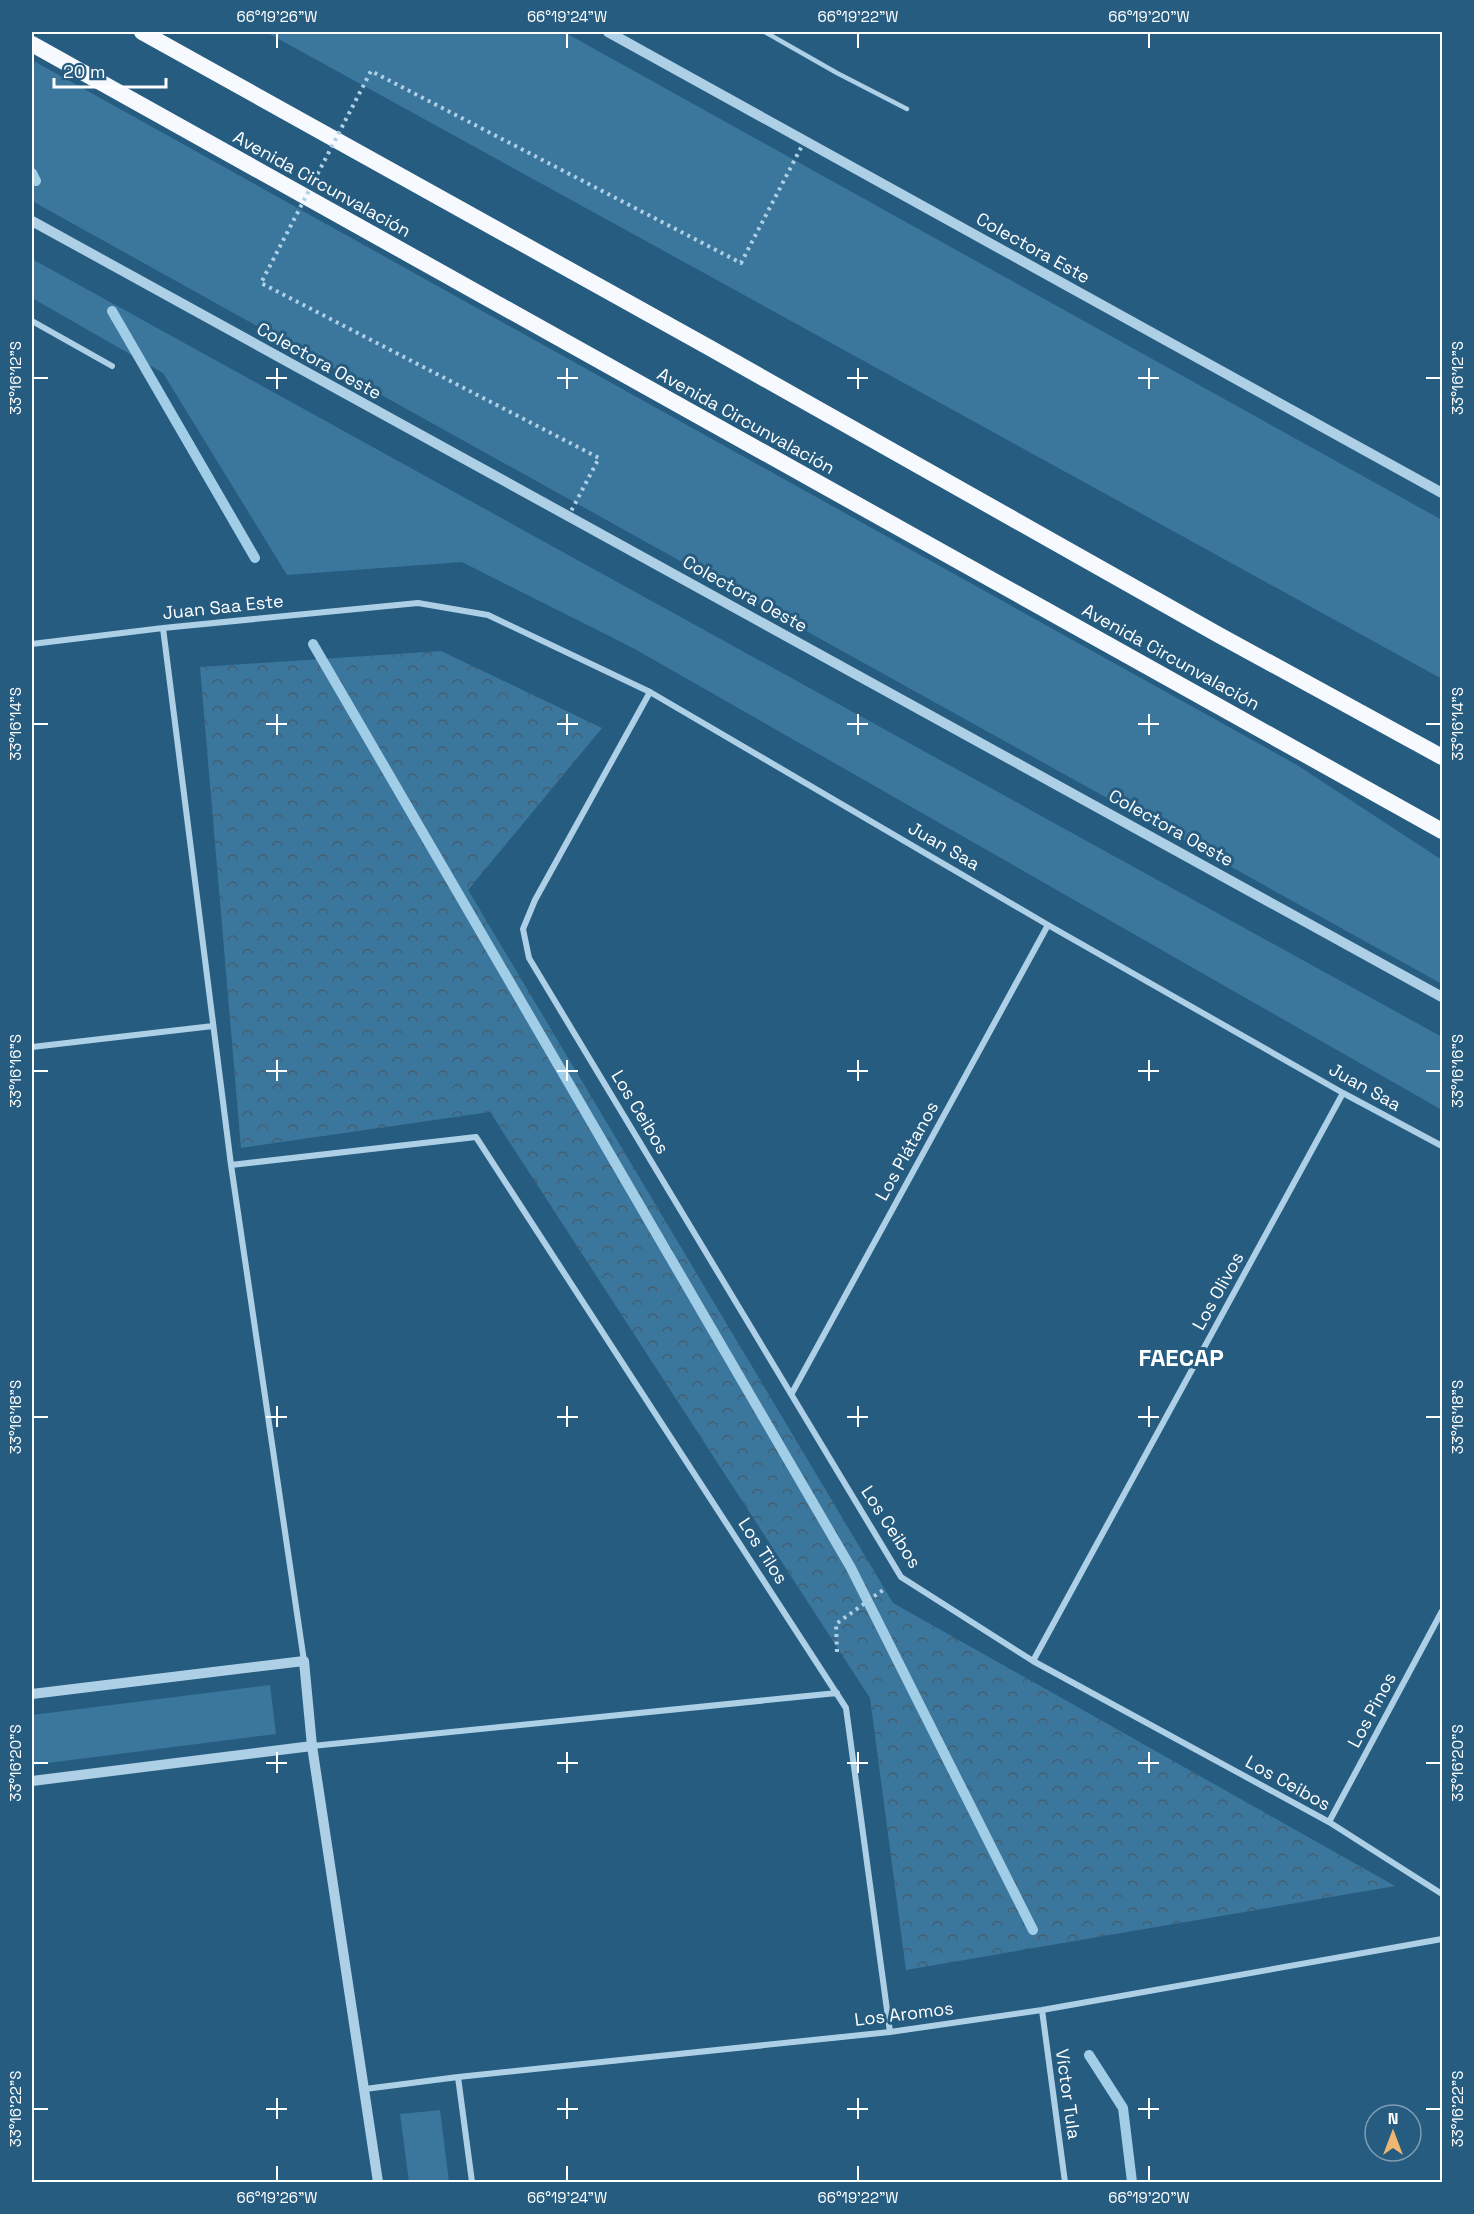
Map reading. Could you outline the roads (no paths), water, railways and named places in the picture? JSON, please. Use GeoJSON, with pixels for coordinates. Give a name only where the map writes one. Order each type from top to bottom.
{"type":"FeatureCollection","features":[{"type":"Feature","properties":{"kind":"highway"},"geometry":{"type":"LineString","coordinates":[[142,32],[1443,758]]}},
{"type":"Feature","properties":{"kind":"highway","name":"Avenida Circunvalación"},"geometry":{"type":"LineString","coordinates":[[32,44],[1443,831]]}},
{"type":"Feature","properties":{"kind":"street","name":"Colectora Este"},"geometry":{"type":"LineString","coordinates":[[608,32],[1443,493]]}},
{"type":"Feature","properties":{"kind":"street","name":"Colectora Oeste"},"geometry":{"type":"LineString","coordinates":[[32,221],[1443,997]]}},
{"type":"Feature","properties":{"kind":"street"},"geometry":{"type":"LineString","coordinates":[[32,321],[112,366]]}},
{"type":"Feature","properties":{"kind":"street","name":"Juan Saa Este"},"geometry":{"type":"LineString","coordinates":[[32,644],[164,628],[418,603]]}},
{"type":"Feature","properties":{"kind":"street","name":"Juan Saa"},"geometry":{"type":"LineString","coordinates":[[418,603],[488,615],[650,692],[1048,925],[1343,1093],[1443,1146]]}},
{"type":"Feature","properties":{"kind":"street"},"geometry":{"type":"LineString","coordinates":[[164,628],[231,1165],[304,1661],[312,1746],[378,2182]]}},
{"type":"Feature","properties":{"kind":"street","name":"Los Ceibos"},"geometry":{"type":"LineString","coordinates":[[650,692],[535,900],[524,929],[529,958],[792,1392],[901,1577],[1033,1661],[1329,1822],[1443,1894]]}},
{"type":"Feature","properties":{"kind":"street","name":"Los Plátanos"},"geometry":{"type":"LineString","coordinates":[[792,1392],[1048,925]]}},
{"type":"Feature","properties":{"kind":"street"},"geometry":{"type":"LineString","coordinates":[[32,1047],[213,1026]]}},
{"type":"Feature","properties":{"kind":"street","name":"Los Olivos"},"geometry":{"type":"LineString","coordinates":[[1033,1661],[1343,1093]]}},
{"type":"Feature","properties":{"kind":"street","name":"Los Tilos"},"geometry":{"type":"LineString","coordinates":[[231,1165],[476,1137],[846,1708],[890,2032]]}},
{"type":"Feature","properties":{"kind":"street","name":"Los Pinos"},"geometry":{"type":"LineString","coordinates":[[1329,1822],[1443,1611]]}},
{"type":"Feature","properties":{"kind":"street"},"geometry":{"type":"LineString","coordinates":[[32,1694],[304,1661]]}},
{"type":"Feature","properties":{"kind":"street"},"geometry":{"type":"LineString","coordinates":[[32,1781],[312,1746],[837,1693]]}},
{"type":"Feature","properties":{"kind":"street","name":"Los Aromos"},"geometry":{"type":"LineString","coordinates":[[365,2089],[458,2077],[890,2032],[1042,2010],[1443,1939]]}},
{"type":"Feature","properties":{"kind":"street","name":"Víctor Tula"},"geometry":{"type":"LineString","coordinates":[[1042,2010],[1065,2182]]}},
{"type":"Feature","properties":{"kind":"street"},"geometry":{"type":"LineString","coordinates":[[458,2077],[472,2182]]}},
{"type":"Feature","properties":{"kind":"lane"},"geometry":{"type":"LineString","coordinates":[[765,32],[907,109]]}},
{"type":"Feature","properties":{"kind":"waterway"},"geometry":{"type":"LineString","coordinates":[[32,173],[36,181]]}},
{"type":"Feature","properties":{"kind":"waterway"},"geometry":{"type":"LineString","coordinates":[[112,311],[255,558]]}},
{"type":"Feature","properties":{"kind":"waterway"},"geometry":{"type":"LineString","coordinates":[[313,644],[851,1568],[1033,1930]]}},
{"type":"Feature","properties":{"kind":"waterway"},"geometry":{"type":"LineString","coordinates":[[1089,2055],[1123,2108],[1132,2182]]}},
{"type":"Feature","properties":{"kind":"district","name":"FAECAP"},"geometry":{"type":"Point","coordinates":[1181,1358]}}]}
